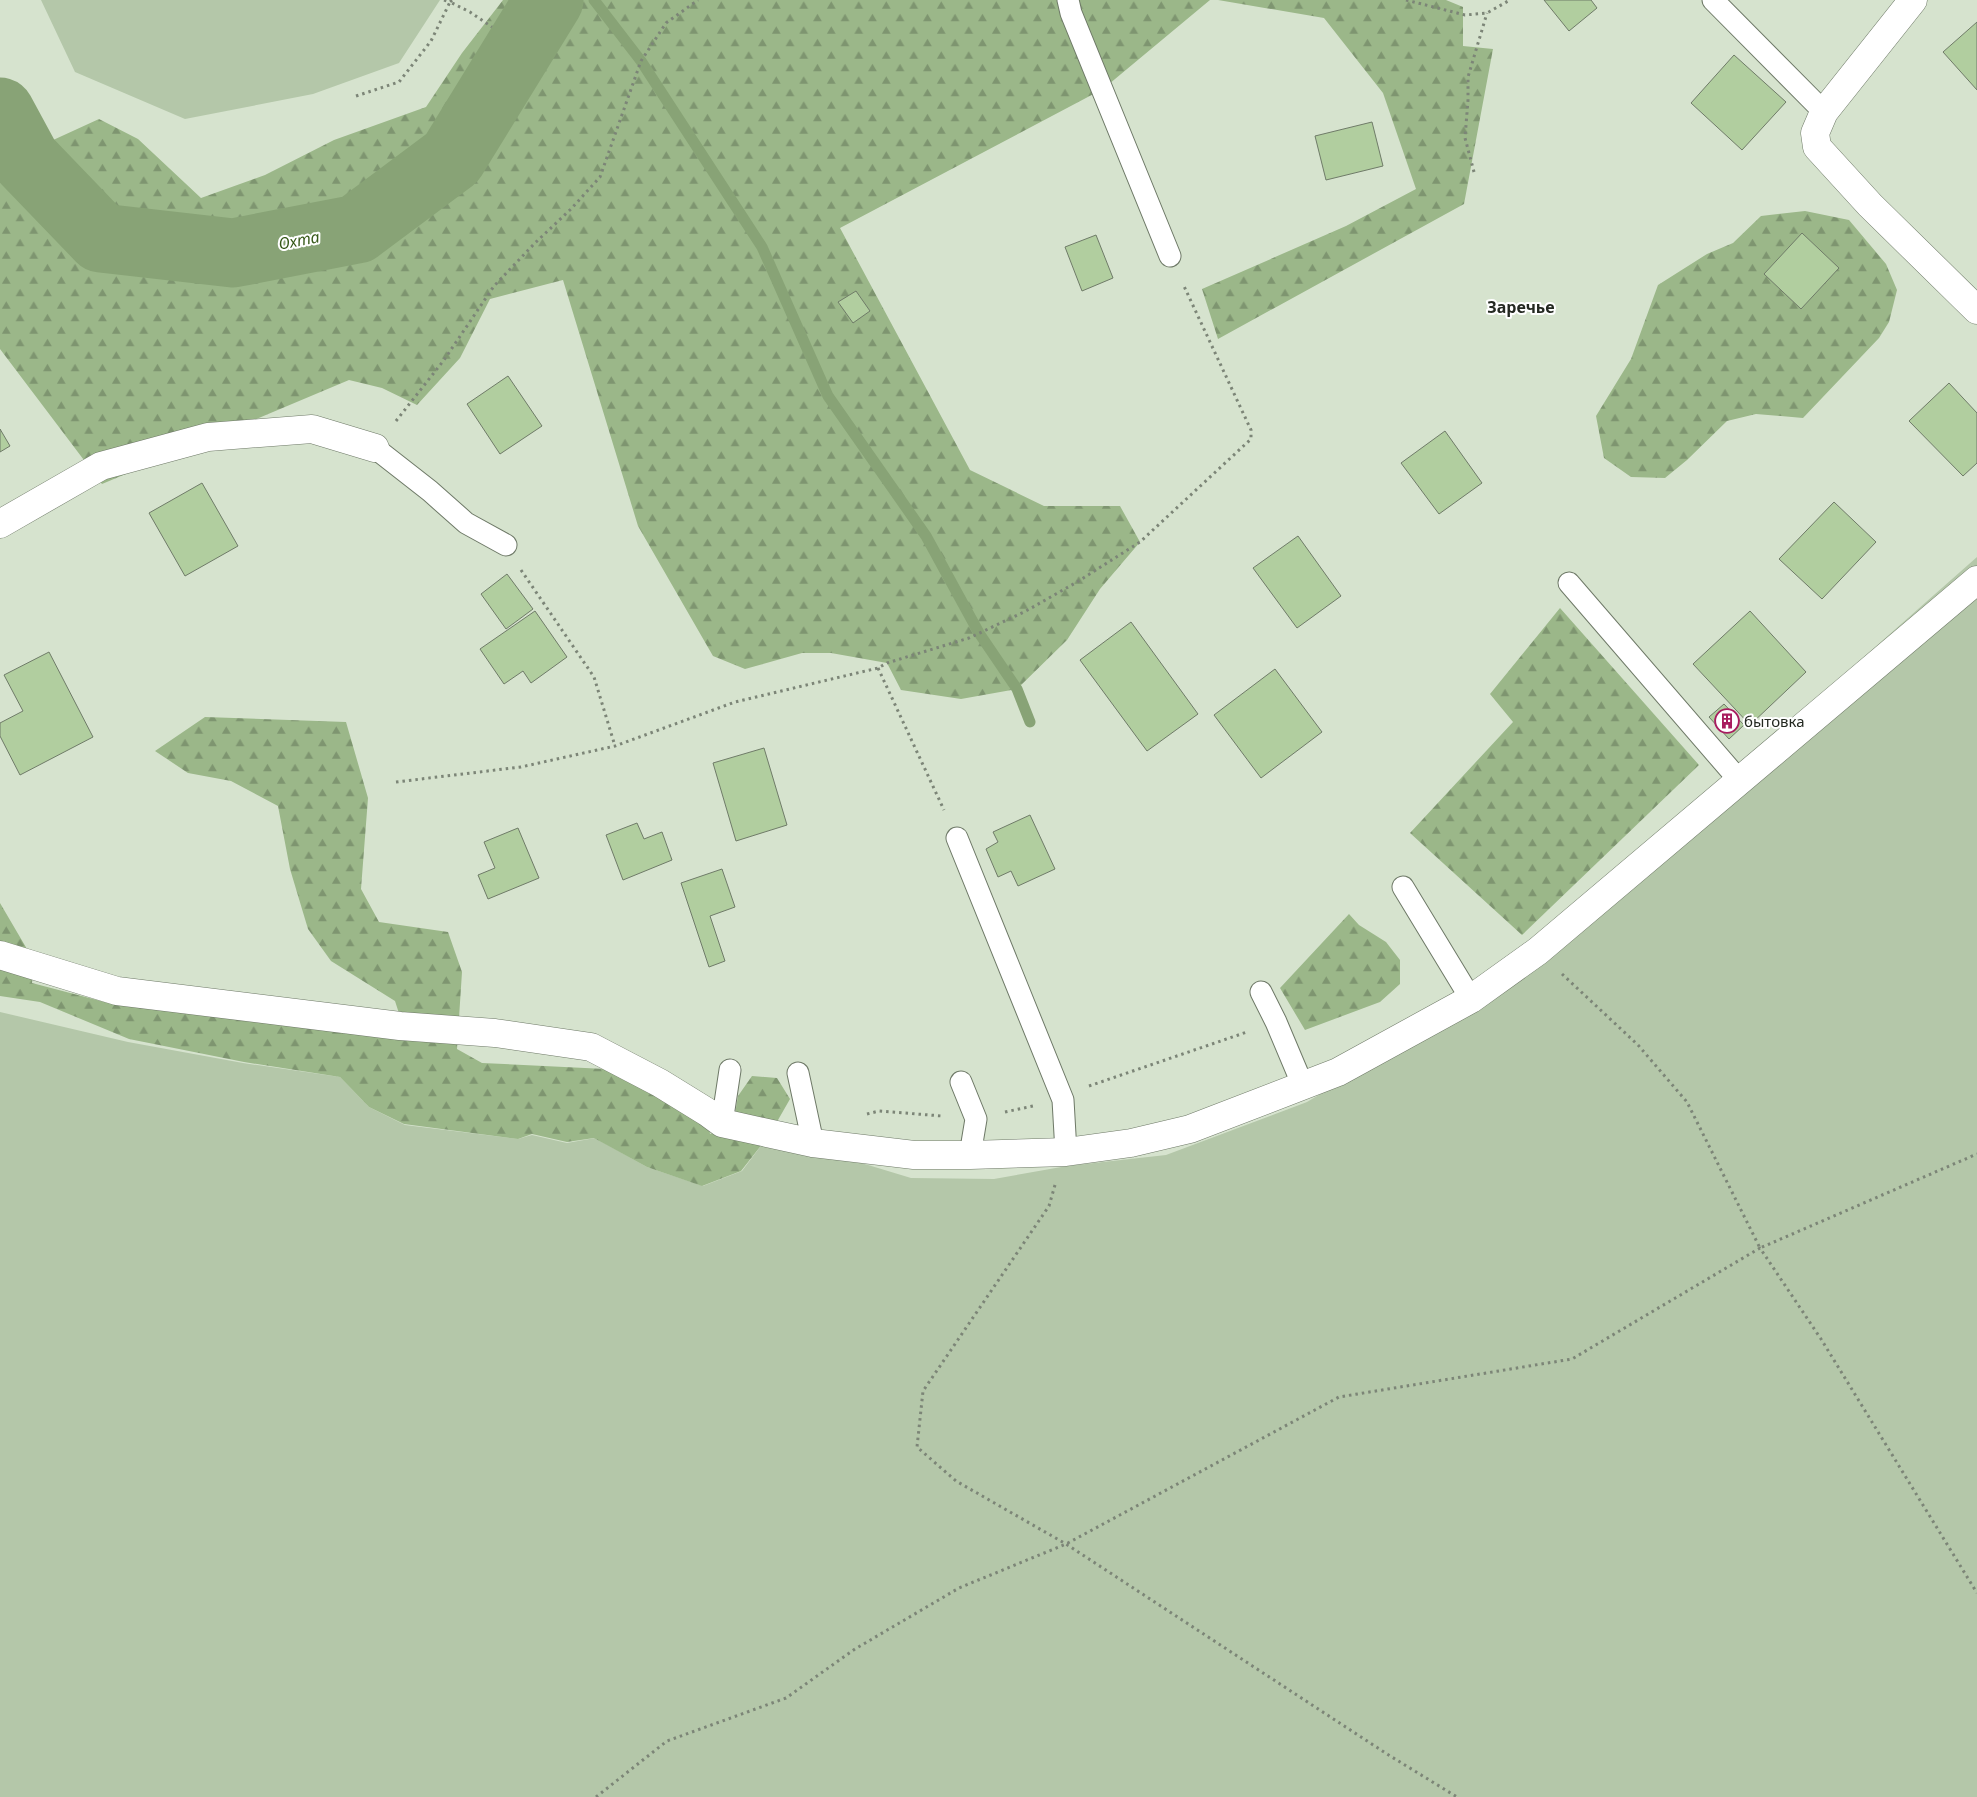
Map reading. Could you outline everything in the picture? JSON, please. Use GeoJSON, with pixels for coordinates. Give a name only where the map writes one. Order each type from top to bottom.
{"type":"FeatureCollection","features":[{"type":"Feature","properties":{"kind":"street"},"geometry":{"type":"LineString","coordinates":[[1913,0],[1824,112],[1815,133],[1817,147],[1870,205],[1977,310]]}},
{"type":"Feature","properties":{"kind":"street"},"geometry":{"type":"LineString","coordinates":[[0,524],[100,466],[208,437],[312,429],[375,448]]}},
{"type":"Feature","properties":{"kind":"street"},"geometry":{"type":"LineString","coordinates":[[0,954],[117,990],[400,1026],[495,1033],[591,1047],[660,1083],[722,1123],[813,1144],[914,1155],[970,1155],[1066,1152],[1130,1143],[1190,1129],[1338,1072],[1471,999],[1538,951],[1977,580]]}},
{"type":"Feature","properties":{"kind":"lane"},"geometry":{"type":"LineString","coordinates":[[1068,0],[1071,13],[1170,256]]}},
{"type":"Feature","properties":{"kind":"lane"},"geometry":{"type":"LineString","coordinates":[[1713,0],[1824,112]]}},
{"type":"Feature","properties":{"kind":"lane"},"geometry":{"type":"LineString","coordinates":[[375,448],[466,522],[506,545]]}},
{"type":"Feature","properties":{"kind":"lane"},"geometry":{"type":"LineString","coordinates":[[1569,583],[1739,780]]}},
{"type":"Feature","properties":{"kind":"lane"},"geometry":{"type":"LineString","coordinates":[[957,838],[1063,1100],[1066,1152]]}},
{"type":"Feature","properties":{"kind":"lane"},"geometry":{"type":"LineString","coordinates":[[1403,887],[1471,999]]}},
{"type":"Feature","properties":{"kind":"lane"},"geometry":{"type":"LineString","coordinates":[[1261,992],[1303,1086]]}},
{"type":"Feature","properties":{"kind":"lane"},"geometry":{"type":"LineString","coordinates":[[722,1123],[730,1070]]}},
{"type":"Feature","properties":{"kind":"lane"},"geometry":{"type":"LineString","coordinates":[[798,1074],[813,1144]]}},
{"type":"Feature","properties":{"kind":"lane"},"geometry":{"type":"LineString","coordinates":[[961,1082],[976,1119],[970,1155]]}},
{"type":"Feature","properties":{"kind":"path"},"geometry":{"type":"LineString","coordinates":[[444,0],[451,1],[492,27]]}},
{"type":"Feature","properties":{"kind":"path"},"geometry":{"type":"LineString","coordinates":[[375,448],[444,360],[494,286],[535,242],[571,209],[600,177],[640,61],[666,23],[698,0]]}},
{"type":"Feature","properties":{"kind":"path"},"geometry":{"type":"LineString","coordinates":[[1406,0],[1465,15],[1487,13],[1510,0]]}},
{"type":"Feature","properties":{"kind":"path"},"geometry":{"type":"LineString","coordinates":[[356,96],[399,82],[432,41],[451,1]]}},
{"type":"Feature","properties":{"kind":"path"},"geometry":{"type":"LineString","coordinates":[[1474,172],[1465,138],[1468,77],[1487,13]]}},
{"type":"Feature","properties":{"kind":"path"},"geometry":{"type":"LineString","coordinates":[[396,782],[521,768],[615,746],[735,702],[878,668],[887,663],[969,638],[1026,611],[1078,582],[1140,542],[1251,439],[1251,430],[1170,256]]}},
{"type":"Feature","properties":{"kind":"path"},"geometry":{"type":"LineString","coordinates":[[506,545],[534,590],[594,677],[615,746]]}},
{"type":"Feature","properties":{"kind":"path"},"geometry":{"type":"LineString","coordinates":[[878,668],[957,838]]}},
{"type":"Feature","properties":{"kind":"path"},"geometry":{"type":"LineString","coordinates":[[1538,951],[1638,1045],[1687,1102],[1760,1248],[1821,1339],[1977,1593]]}},
{"type":"Feature","properties":{"kind":"path"},"geometry":{"type":"LineString","coordinates":[[1066,1152],[1049,1206],[923,1392],[917,1447],[956,1481],[1066,1544],[1387,1754],[1457,1797]]}},
{"type":"Feature","properties":{"kind":"path"},"geometry":{"type":"LineString","coordinates":[[596,1797],[667,1741],[786,1698],[855,1649],[958,1588],[1066,1544],[1339,1397],[1572,1359],[1760,1248],[1977,1154]]}},
{"type":"Feature","properties":{"kind":"green space"},"geometry":{"type":"Polygon","coordinates":[[[41,0],[440,0],[399,63],[313,94],[185,119],[75,72],[41,0]]]}},
{"type":"Feature","properties":{"kind":"green space"},"geometry":{"type":"Polygon","coordinates":[[[503,0],[1210,0],[1103,89],[840,228],[970,470],[1044,506],[1120,506],[1140,542],[1100,589],[1067,640],[1017,689],[961,699],[901,690],[887,663],[831,653],[802,653],[745,669],[713,656],[638,526],[563,280],[490,299],[460,358],[417,405],[382,388],[349,380],[102,484],[0,349],[0,94],[51,141],[99,119],[138,139],[201,198],[265,175],[334,140],[426,107],[462,53],[503,0]]]}},
{"type":"Feature","properties":{"kind":"green space"},"geometry":{"type":"Polygon","coordinates":[[[1218,0],[1446,0],[1463,7],[1463,46],[1493,49],[1464,204],[1218,339],[1202,289],[1346,226],[1416,189],[1383,93],[1324,18],[1218,0]]]}},
{"type":"Feature","properties":{"kind":"green space"},"geometry":{"type":"Polygon","coordinates":[[[1805,211],[1849,220],[1886,264],[1897,290],[1889,322],[1879,338],[1803,418],[1756,414],[1727,421],[1687,460],[1665,478],[1631,477],[1604,458],[1596,416],[1631,359],[1658,285],[1707,254],[1733,243],[1761,216],[1805,211]]]}},
{"type":"Feature","properties":{"kind":"green space"},"geometry":{"type":"Polygon","coordinates":[[[1977,557],[1977,1797],[0,1797],[0,1012],[128,1042],[243,1063],[340,1077],[369,1107],[405,1125],[518,1139],[532,1135],[567,1143],[595,1138],[647,1167],[703,1186],[742,1171],[769,1135],[911,1178],[994,1179],[1067,1166],[1166,1155],[1307,1102],[1470,1005],[1977,557]]]}},
{"type":"Feature","properties":{"kind":"green space"},"geometry":{"type":"Polygon","coordinates":[[[1560,608],[1699,765],[1522,935],[1410,833],[1513,722],[1490,694],[1560,608]]]}},
{"type":"Feature","properties":{"kind":"green space"},"geometry":{"type":"Polygon","coordinates":[[[205,717],[346,722],[368,798],[361,889],[379,922],[448,932],[462,972],[457,1049],[482,1063],[626,1070],[707,1112],[710,1134],[733,1126],[738,1096],[752,1076],[777,1078],[790,1099],[770,1134],[741,1171],[702,1186],[647,1167],[594,1138],[567,1142],[532,1134],[518,1139],[404,1124],[369,1107],[340,1077],[244,1062],[129,1039],[40,1002],[0,996],[0,903],[34,961],[32,983],[116,1005],[178,998],[407,1038],[395,1001],[331,961],[308,929],[290,869],[278,806],[231,781],[188,773],[155,751],[205,717]]]}},
{"type":"Feature","properties":{"kind":"green space"},"geometry":{"type":"Polygon","coordinates":[[[1349,914],[1359,925],[1386,942],[1400,960],[1400,984],[1380,1002],[1305,1030],[1280,988],[1349,914]]]}},
{"type":"Feature","properties":{"kind":"building"},"geometry":{"type":"Polygon","coordinates":[[[1544,0],[1591,0],[1597,8],[1569,31],[1544,0]]]}},
{"type":"Feature","properties":{"kind":"building"},"geometry":{"type":"Polygon","coordinates":[[[1977,22],[1977,90],[1943,52],[1977,22]]]}},
{"type":"Feature","properties":{"kind":"building"},"geometry":{"type":"Polygon","coordinates":[[[1734,55],[1786,102],[1742,150],[1691,103],[1734,55]]]}},
{"type":"Feature","properties":{"kind":"building"},"geometry":{"type":"Polygon","coordinates":[[[1372,122],[1383,166],[1326,180],[1315,136],[1372,122]]]}},
{"type":"Feature","properties":{"kind":"building"},"geometry":{"type":"Polygon","coordinates":[[[1802,233],[1839,268],[1801,309],[1764,274],[1802,233]]]}},
{"type":"Feature","properties":{"kind":"building"},"geometry":{"type":"Polygon","coordinates":[[[1096,235],[1113,278],[1082,291],[1065,247],[1096,235]]]}},
{"type":"Feature","properties":{"kind":"building"},"geometry":{"type":"Polygon","coordinates":[[[856,291],[870,311],[853,323],[838,302],[856,291]]]}},
{"type":"Feature","properties":{"kind":"building"},"geometry":{"type":"Polygon","coordinates":[[[508,376],[542,426],[500,454],[467,404],[508,376]]]}},
{"type":"Feature","properties":{"kind":"building"},"geometry":{"type":"Polygon","coordinates":[[[1949,383],[1977,413],[1977,463],[1963,476],[1909,421],[1949,383]]]}},
{"type":"Feature","properties":{"kind":"building"},"geometry":{"type":"Polygon","coordinates":[[[0,429],[10,446],[0,452],[0,429]]]}},
{"type":"Feature","properties":{"kind":"building"},"geometry":{"type":"Polygon","coordinates":[[[1445,431],[1482,483],[1439,514],[1401,463],[1445,431]]]}},
{"type":"Feature","properties":{"kind":"building"},"geometry":{"type":"Polygon","coordinates":[[[202,483],[238,546],[185,576],[149,513],[202,483]]]}},
{"type":"Feature","properties":{"kind":"building"},"geometry":{"type":"Polygon","coordinates":[[[1834,502],[1876,542],[1822,599],[1779,559],[1834,502]]]}},
{"type":"Feature","properties":{"kind":"building"},"geometry":{"type":"Polygon","coordinates":[[[1298,536],[1341,596],[1297,628],[1253,568],[1298,536]]]}},
{"type":"Feature","properties":{"kind":"building"},"geometry":{"type":"Polygon","coordinates":[[[507,574],[533,609],[506,629],[481,594],[507,574]]]}},
{"type":"Feature","properties":{"kind":"building"},"geometry":{"type":"Polygon","coordinates":[[[535,611],[567,657],[531,683],[523,671],[504,684],[480,649],[535,611]]]}},
{"type":"Feature","properties":{"kind":"building"},"geometry":{"type":"Polygon","coordinates":[[[1750,611],[1806,672],[1750,725],[1693,664],[1750,611]]]}},
{"type":"Feature","properties":{"kind":"building"},"geometry":{"type":"Polygon","coordinates":[[[1131,622],[1198,714],[1147,751],[1080,660],[1131,622]]]}},
{"type":"Feature","properties":{"kind":"building"},"geometry":{"type":"Polygon","coordinates":[[[49,652],[93,737],[20,775],[0,736],[0,723],[23,711],[4,675],[49,652]]]}},
{"type":"Feature","properties":{"kind":"building"},"geometry":{"type":"Polygon","coordinates":[[[1275,669],[1322,732],[1261,778],[1214,715],[1275,669]]]}},
{"type":"Feature","properties":{"kind":"building","name":"бытовка"},"geometry":{"type":"Polygon","coordinates":[[[1724,704],[1744,725],[1729,739],[1709,717],[1724,704]]]}},
{"type":"Feature","properties":{"kind":"building"},"geometry":{"type":"Polygon","coordinates":[[[764,748],[787,825],[736,841],[713,763],[764,748]]]}},
{"type":"Feature","properties":{"kind":"building"},"geometry":{"type":"Polygon","coordinates":[[[1030,815],[1055,869],[1018,886],[1011,871],[998,877],[986,849],[998,842],[993,832],[1030,815]]]}},
{"type":"Feature","properties":{"kind":"building"},"geometry":{"type":"Polygon","coordinates":[[[637,823],[644,839],[662,832],[672,860],[623,880],[606,835],[637,823]]]}},
{"type":"Feature","properties":{"kind":"building"},"geometry":{"type":"Polygon","coordinates":[[[518,828],[539,878],[488,899],[478,875],[495,868],[484,842],[518,828]]]}},
{"type":"Feature","properties":{"kind":"building"},"geometry":{"type":"Polygon","coordinates":[[[722,869],[735,907],[710,916],[725,961],[709,967],[681,883],[722,869]]]}},
{"type":"Feature","properties":{"kind":"waterway","name":"Охта"},"geometry":{"type":"LineString","coordinates":[[0,112],[26,160],[101,238],[233,253],[357,229],[452,158],[549,0]]}},
{"type":"Feature","properties":{"kind":"waterway"},"geometry":{"type":"LineString","coordinates":[[594,0],[641,61],[762,247],[828,396],[926,536],[979,633],[1017,689],[1030,722]]}},
{"type":"Feature","properties":{"kind":"place","name":"бытовка"},"geometry":{"type":"Point","coordinates":[1727,721]}},
{"type":"Feature","properties":{"kind":"district","name":"Заречье"},"geometry":{"type":"Point","coordinates":[1521,307]}}]}
